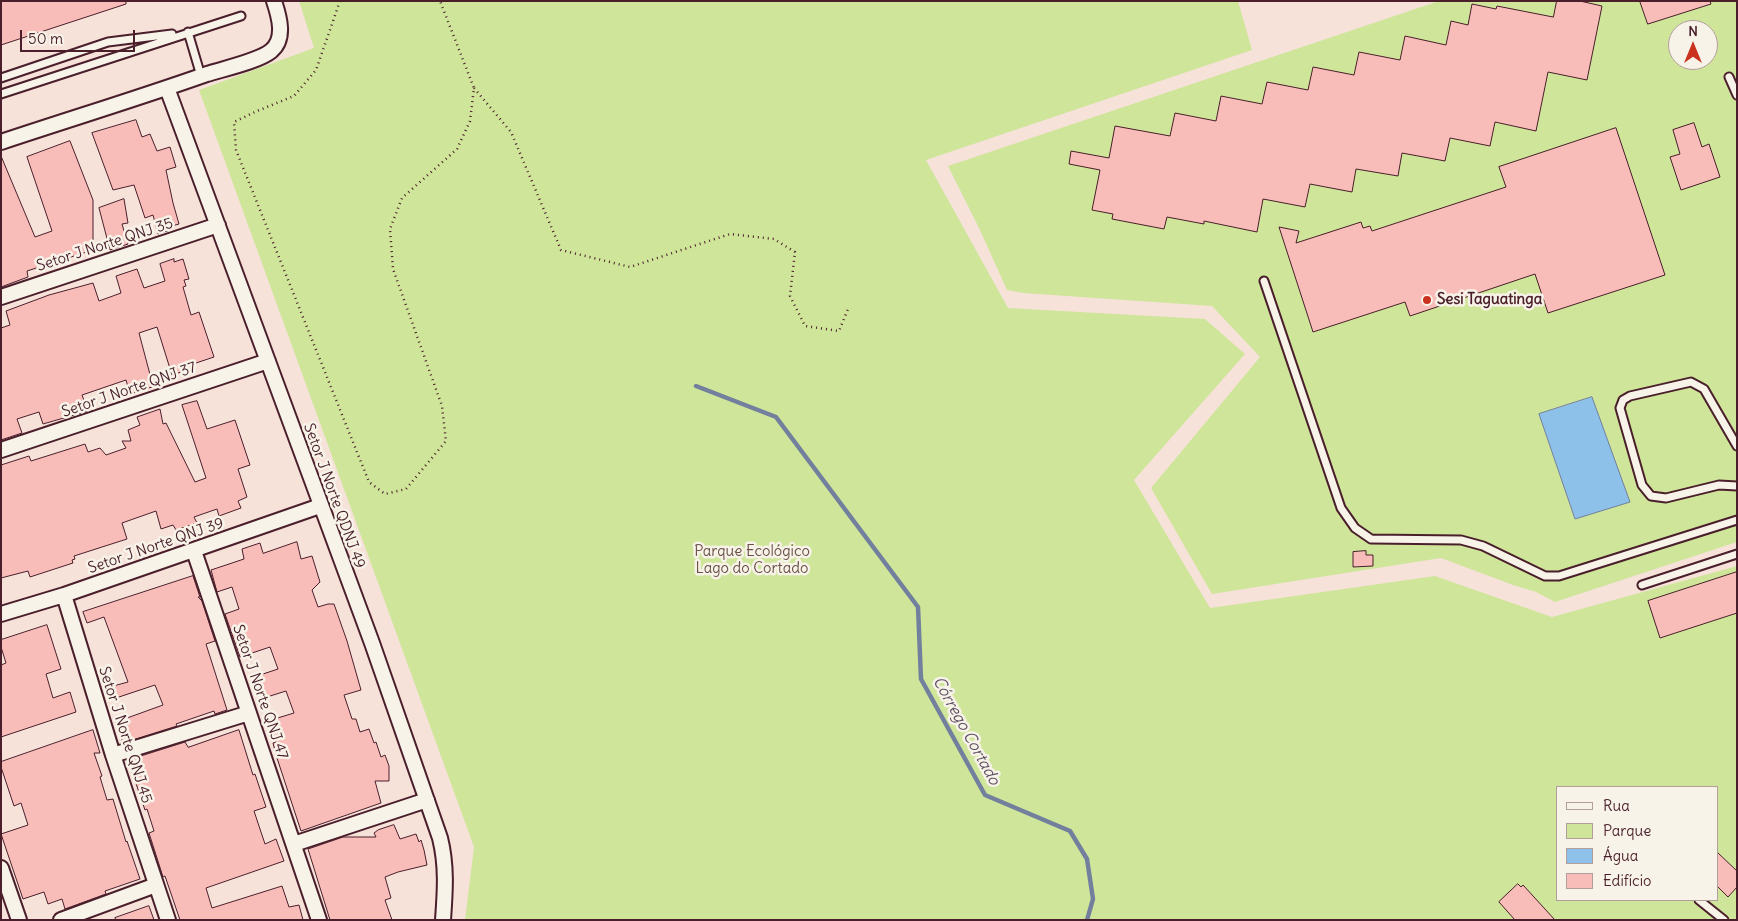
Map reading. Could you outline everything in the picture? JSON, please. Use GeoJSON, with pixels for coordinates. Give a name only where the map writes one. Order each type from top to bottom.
{"type":"FeatureCollection","features":[{"type":"Feature","properties":{"kind":"street"},"geometry":{"type":"LineString","coordinates":[[1,142],[167,88],[256,58],[271,51],[278,42],[280,26],[275,6]]}},
{"type":"Feature","properties":{"kind":"street","name":"Setor J Norte QDNJ 49"},"geometry":{"type":"LineString","coordinates":[[167,88],[372,643],[427,800],[444,855],[446,877],[442,920]]}},
{"type":"Feature","properties":{"kind":"street","name":"Setor J Norte QNJ 35"},"geometry":{"type":"LineString","coordinates":[[1,297],[218,225]]}},
{"type":"Feature","properties":{"kind":"street","name":"Setor J Norte QNJ 37"},"geometry":{"type":"LineString","coordinates":[[1,450],[268,361]]}},
{"type":"Feature","properties":{"kind":"street","name":"Setor J Norte QNJ 39"},"geometry":{"type":"LineString","coordinates":[[1,614],[64,595],[320,506]]}},
{"type":"Feature","properties":{"kind":"street","name":"Setor J Norte QNJ 47"},"geometry":{"type":"LineString","coordinates":[[194,550],[319,920]]}},
{"type":"Feature","properties":{"kind":"street","name":"Setor J Norte QNJ 45"},"geometry":{"type":"LineString","coordinates":[[64,595],[113,756],[168,920]]}},
{"type":"Feature","properties":{"kind":"street"},"geometry":{"type":"LineString","coordinates":[[113,756],[250,713]]}},
{"type":"Feature","properties":{"kind":"street"},"geometry":{"type":"LineString","coordinates":[[294,844],[427,800]]}},
{"type":"Feature","properties":{"kind":"street"},"geometry":{"type":"LineString","coordinates":[[1,868],[19,920]]}},
{"type":"Feature","properties":{"kind":"street"},"geometry":{"type":"LineString","coordinates":[[61,920],[156,885]]}},
{"type":"Feature","properties":{"kind":"lane"},"geometry":{"type":"LineString","coordinates":[[1,94],[241,16]]}},
{"type":"Feature","properties":{"kind":"lane"},"geometry":{"type":"LineString","coordinates":[[188,32],[201,76]]}},
{"type":"Feature","properties":{"kind":"lane"},"geometry":{"type":"LineString","coordinates":[[1,78],[108,42],[188,32]]}},
{"type":"Feature","properties":{"kind":"lane"},"geometry":{"type":"LineString","coordinates":[[1729,77],[1737,95]]}},
{"type":"Feature","properties":{"kind":"lane"},"geometry":{"type":"LineString","coordinates":[[1264,281],[1341,508],[1355,528],[1371,539],[1461,540],[1483,546],[1545,576],[1560,576],[1737,520]]}},
{"type":"Feature","properties":{"kind":"lane"},"geometry":{"type":"LineString","coordinates":[[1737,446],[1704,389],[1691,382],[1630,396],[1623,400],[1620,408],[1642,485],[1651,496],[1666,498],[1719,485],[1737,486]]}},
{"type":"Feature","properties":{"kind":"lane"},"geometry":{"type":"LineString","coordinates":[[1642,585],[1737,554]]}},
{"type":"Feature","properties":{"kind":"lane"},"geometry":{"type":"LineString","coordinates":[[1700,901],[1724,920]]}},
{"type":"Feature","properties":{"kind":"path"},"geometry":{"type":"LineString","coordinates":[[340,1],[316,70],[294,96],[234,122],[236,150],[369,482],[385,494],[406,489],[446,440],[442,406],[393,269],[390,229],[402,198],[457,149],[470,122],[474,88]]}},
{"type":"Feature","properties":{"kind":"path"},"geometry":{"type":"LineString","coordinates":[[440,1],[474,88],[511,132],[561,250],[630,267],[730,234],[774,239],[795,252],[790,296],[805,326],[839,330],[848,309]]}},
{"type":"Feature","properties":{"kind":"green space","name":"Parque Ecológico Lago do Cortado"},"geometry":{"type":"Polygon","coordinates":[[[299,1],[1238,1],[1252,50],[926,160],[1008,308],[1205,319],[1245,354],[1134,480],[1210,608],[1435,576],[1552,617],[1737,566],[1737,920],[465,920],[474,847],[199,90],[314,48],[299,1]]]}},
{"type":"Feature","properties":{"kind":"green space","name":"Sesi Taguatinga"},"geometry":{"type":"Polygon","coordinates":[[[1439,1],[1737,1],[1737,542],[1555,602],[1536,592],[1441,558],[1212,594],[1151,488],[1260,357],[1212,306],[1023,293],[1007,290],[948,166],[1439,1]]]}},
{"type":"Feature","properties":{"kind":"water"},"geometry":{"type":"Polygon","coordinates":[[[1592,397],[1630,502],[1575,519],[1539,414],[1592,397]]]}},
{"type":"Feature","properties":{"kind":"building"},"geometry":{"type":"Polygon","coordinates":[[[1,1],[126,1],[126,4],[1,45],[1,1]]]}},
{"type":"Feature","properties":{"kind":"building"},"geometry":{"type":"Polygon","coordinates":[[[1557,1],[1580,1],[1602,6],[1587,80],[1548,72],[1536,131],[1495,122],[1490,146],[1450,138],[1445,161],[1402,153],[1398,176],[1356,169],[1352,192],[1310,184],[1305,207],[1263,199],[1257,232],[1204,221],[1204,224],[1167,217],[1164,229],[1112,219],[1113,214],[1092,210],[1100,170],[1069,164],[1071,151],[1109,158],[1115,126],[1170,136],[1175,113],[1216,121],[1221,96],[1262,104],[1267,82],[1308,90],[1313,67],[1354,75],[1359,52],[1400,60],[1405,36],[1446,45],[1451,21],[1468,25],[1472,4],[1496,9],[1497,6],[1553,17],[1557,1]]]}},
{"type":"Feature","properties":{"kind":"building"},"geometry":{"type":"Polygon","coordinates":[[[1640,1],[1710,1],[1711,4],[1648,24],[1640,1]]]}},
{"type":"Feature","properties":{"kind":"building"},"geometry":{"type":"Polygon","coordinates":[[[136,120],[142,137],[150,134],[157,151],[170,147],[176,167],[166,170],[179,224],[172,226],[173,229],[158,234],[153,215],[145,218],[134,185],[113,190],[92,133],[136,120]]]}},
{"type":"Feature","properties":{"kind":"building"},"geometry":{"type":"Polygon","coordinates":[[[1694,123],[1702,147],[1709,144],[1720,177],[1681,190],[1670,157],[1680,154],[1673,130],[1694,123]]]}},
{"type":"Feature","properties":{"kind":"building"},"geometry":{"type":"Polygon","coordinates":[[[1616,128],[1665,275],[1548,313],[1535,274],[1410,316],[1405,302],[1313,332],[1279,227],[1299,231],[1296,243],[1361,222],[1363,228],[1370,226],[1372,231],[1506,187],[1499,167],[1616,128]]]}},
{"type":"Feature","properties":{"kind":"building"},"geometry":{"type":"Polygon","coordinates":[[[70,141],[93,200],[93,250],[27,271],[28,277],[1,287],[1,156],[35,237],[52,231],[27,157],[70,141]]]}},
{"type":"Feature","properties":{"kind":"building"},"geometry":{"type":"Polygon","coordinates":[[[124,199],[128,223],[122,224],[128,244],[110,250],[99,208],[124,199]]]}},
{"type":"Feature","properties":{"kind":"building"},"geometry":{"type":"Polygon","coordinates":[[[174,259],[174,262],[183,259],[189,279],[184,280],[186,286],[183,287],[191,315],[199,312],[214,357],[193,364],[194,368],[172,375],[157,327],[139,333],[152,387],[130,394],[126,380],[82,395],[88,411],[43,424],[39,412],[17,419],[22,433],[1,440],[1,328],[10,325],[6,311],[49,295],[93,283],[99,301],[121,293],[116,276],[137,269],[144,288],[165,281],[160,264],[174,259]]]}},
{"type":"Feature","properties":{"kind":"building"},"geometry":{"type":"Polygon","coordinates":[[[197,401],[207,429],[235,420],[250,465],[238,469],[247,497],[238,501],[241,508],[219,516],[217,509],[194,517],[197,523],[176,530],[173,525],[161,529],[156,511],[122,523],[127,539],[74,556],[73,563],[30,577],[28,571],[1,578],[1,465],[29,456],[31,461],[85,444],[88,452],[100,448],[106,455],[126,448],[122,441],[131,441],[128,430],[140,425],[137,417],[160,409],[163,424],[166,423],[195,482],[206,478],[182,405],[197,401]]]}},
{"type":"Feature","properties":{"kind":"building"},"geometry":{"type":"Polygon","coordinates":[[[297,542],[301,559],[312,556],[320,582],[312,590],[318,607],[334,604],[347,641],[361,690],[344,695],[352,719],[356,719],[360,732],[369,729],[381,757],[385,755],[389,766],[389,781],[375,781],[381,803],[301,831],[276,755],[273,743],[276,742],[271,725],[271,720],[294,713],[286,691],[267,697],[264,689],[255,692],[251,678],[278,669],[270,647],[240,657],[225,614],[239,609],[232,587],[217,592],[211,570],[244,559],[242,549],[260,543],[263,553],[297,542]]]}},
{"type":"Feature","properties":{"kind":"building"},"geometry":{"type":"Polygon","coordinates":[[[1366,551],[1366,555],[1373,555],[1373,566],[1353,567],[1353,552],[1366,551]]]}},
{"type":"Feature","properties":{"kind":"building"},"geometry":{"type":"Polygon","coordinates":[[[1737,572],[1737,613],[1660,638],[1648,601],[1737,572]]]}},
{"type":"Feature","properties":{"kind":"building"},"geometry":{"type":"Polygon","coordinates":[[[193,576],[200,597],[198,597],[202,601],[215,641],[206,644],[227,710],[215,714],[214,711],[176,724],[177,726],[123,743],[116,722],[163,705],[155,685],[110,700],[106,688],[128,682],[104,617],[87,623],[83,612],[193,576]]]}},
{"type":"Feature","properties":{"kind":"building"},"geometry":{"type":"Polygon","coordinates":[[[47,625],[61,669],[46,674],[53,698],[70,692],[76,712],[1,737],[1,665],[6,663],[1,640],[47,625]]]}},
{"type":"Feature","properties":{"kind":"building"},"geometry":{"type":"Polygon","coordinates":[[[93,730],[100,753],[94,753],[102,776],[100,777],[107,800],[113,799],[140,879],[105,891],[106,894],[65,909],[62,899],[48,904],[44,892],[23,899],[1,834],[28,825],[21,803],[14,806],[1,762],[93,730]]]}},
{"type":"Feature","properties":{"kind":"building"},"geometry":{"type":"Polygon","coordinates":[[[239,730],[253,775],[255,774],[266,807],[254,811],[265,844],[276,839],[284,861],[206,888],[212,908],[282,886],[289,907],[299,905],[303,920],[180,920],[165,876],[163,877],[149,833],[154,831],[128,760],[185,742],[188,747],[239,730]]]}},
{"type":"Feature","properties":{"kind":"building"},"geometry":{"type":"Polygon","coordinates":[[[394,825],[400,839],[416,834],[419,842],[421,840],[427,865],[385,877],[391,898],[385,900],[392,920],[330,920],[308,849],[343,837],[376,837],[374,833],[378,830],[394,825]]]}},
{"type":"Feature","properties":{"kind":"building"},"geometry":{"type":"Polygon","coordinates":[[[1718,853],[1737,871],[1737,887],[1728,897],[1718,887],[1718,853]]]}},
{"type":"Feature","properties":{"kind":"building"},"geometry":{"type":"Polygon","coordinates":[[[1518,884],[1521,887],[1523,885],[1555,920],[1515,920],[1499,902],[1518,884]]]}},
{"type":"Feature","properties":{"kind":"building"},"geometry":{"type":"Polygon","coordinates":[[[149,906],[154,920],[116,920],[115,918],[149,906]]]}},
{"type":"Feature","properties":{"kind":"waterway","name":"Córrego Cortado"},"geometry":{"type":"LineString","coordinates":[[696,386],[776,417],[918,607],[921,679],[985,795],[1070,831],[1087,859],[1093,899],[1087,920]]}},
{"type":"Feature","properties":{"kind":"place","name":"Sesi Taguatinga"},"geometry":{"type":"Point","coordinates":[1427,300]}}]}
